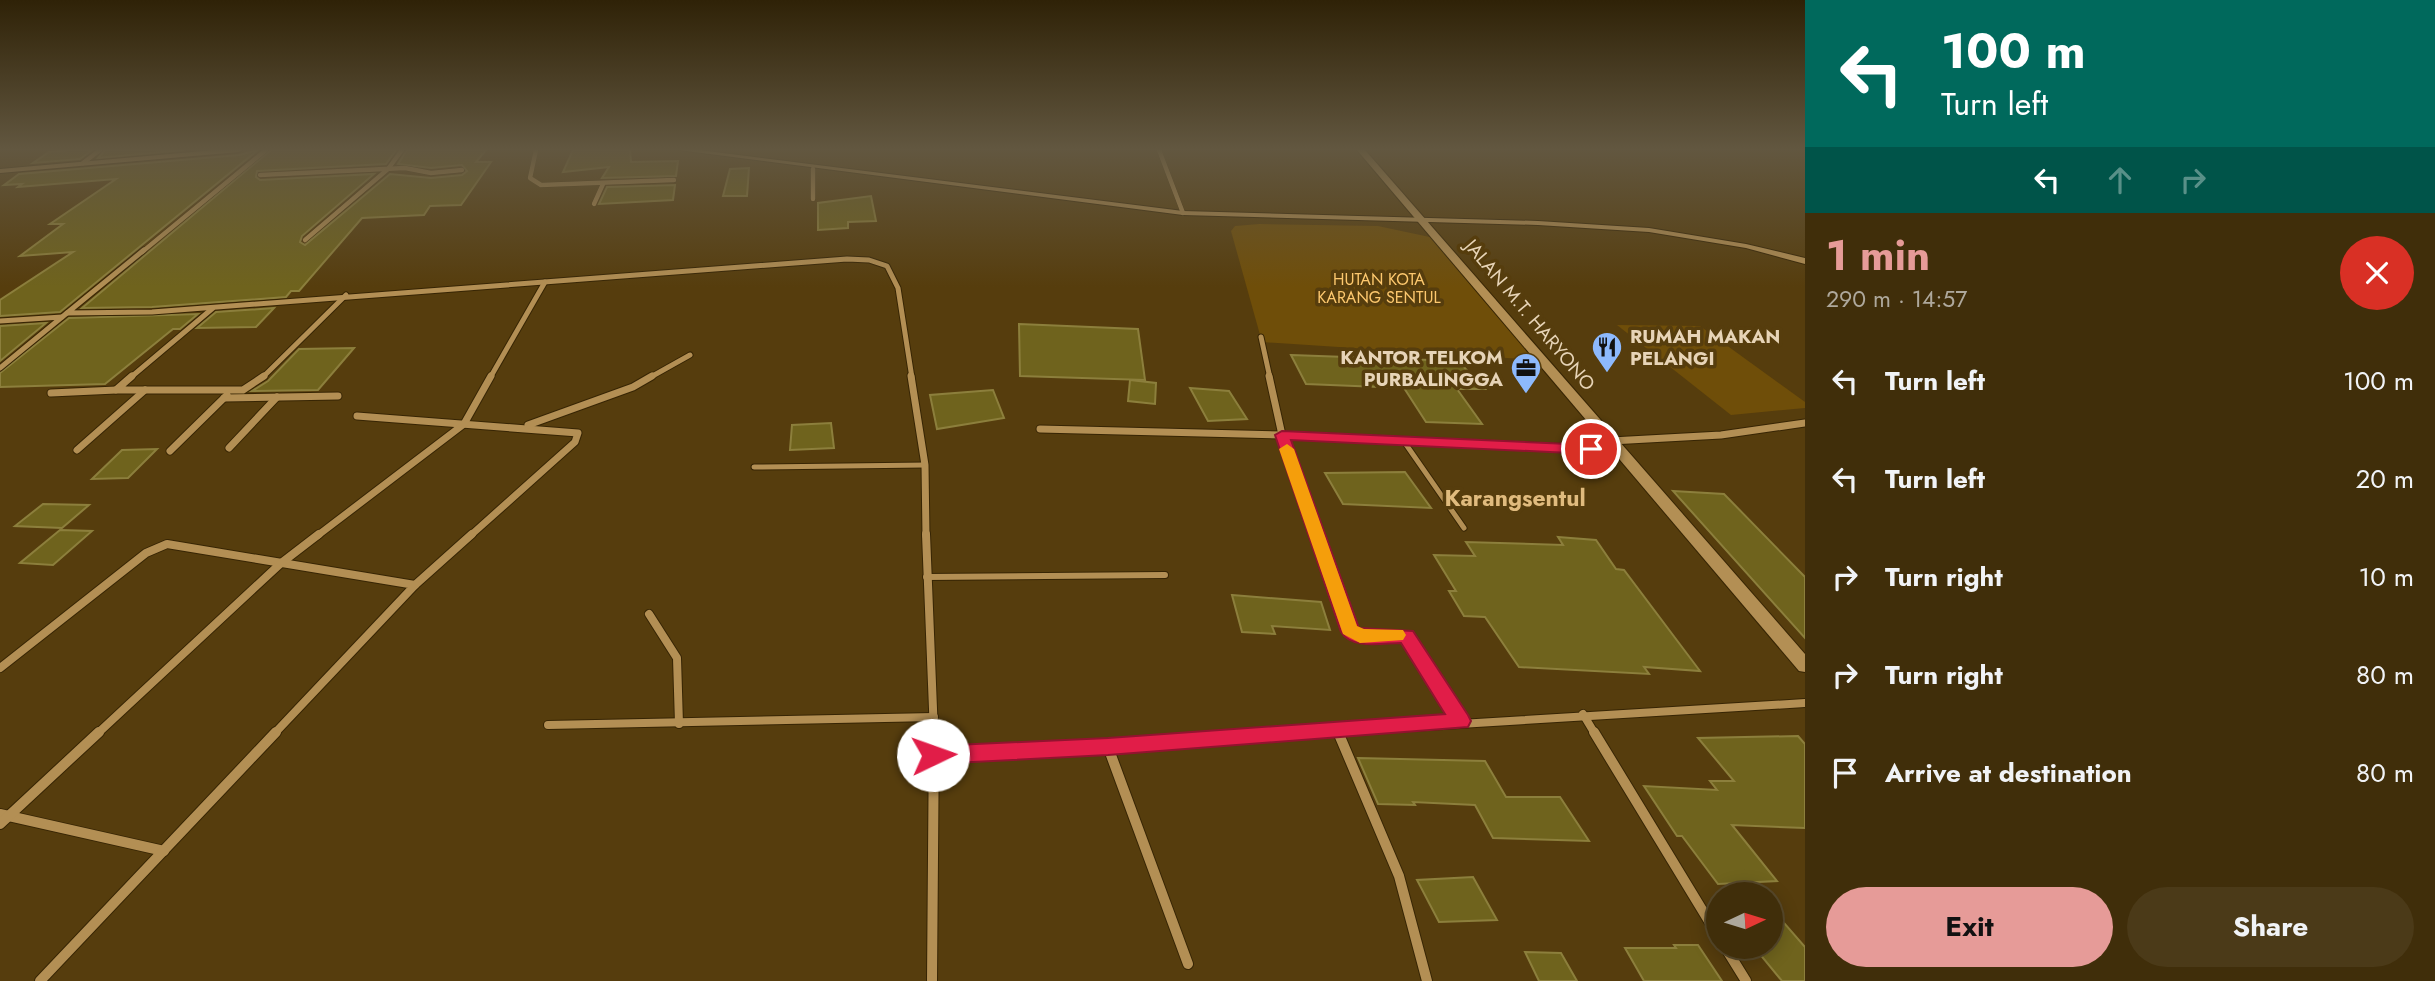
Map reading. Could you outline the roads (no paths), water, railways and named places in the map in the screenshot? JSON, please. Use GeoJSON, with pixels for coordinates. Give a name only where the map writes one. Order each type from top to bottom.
{"type":"FeatureCollection","features":[{"type":"Feature","properties":{"kind":"main road","name":"JALAN M.T. HARYONO"},"geometry":{"type":"LineString","coordinates":[[1401,196],[1805,666]]}},
{"type":"Feature","properties":{"kind":"street"},"geometry":{"type":"LineString","coordinates":[[0,368],[211,196]]}},
{"type":"Feature","properties":{"kind":"street"},"geometry":{"type":"LineString","coordinates":[[305,240],[357,196]]}},
{"type":"Feature","properties":{"kind":"street"},"geometry":{"type":"LineString","coordinates":[[594,204],[598,196]]}},
{"type":"Feature","properties":{"kind":"street"},"geometry":{"type":"LineString","coordinates":[[1033,196],[1183,214],[1538,223],[1649,230],[1733,243],[1805,261]]}},
{"type":"Feature","properties":{"kind":"street"},"geometry":{"type":"LineString","coordinates":[[1176,196],[1183,214]]}},
{"type":"Feature","properties":{"kind":"street"},"geometry":{"type":"LineString","coordinates":[[0,321],[847,259],[869,260],[887,266],[898,288],[925,465],[926,577],[934,717],[932,981]]}},
{"type":"Feature","properties":{"kind":"street"},"geometry":{"type":"LineString","coordinates":[[3,818],[280,564],[464,424],[545,282]]}},
{"type":"Feature","properties":{"kind":"street"},"geometry":{"type":"LineString","coordinates":[[51,393],[243,390],[257,382],[346,295]]}},
{"type":"Feature","properties":{"kind":"street"},"geometry":{"type":"LineString","coordinates":[[116,390],[214,307]]}},
{"type":"Feature","properties":{"kind":"street"},"geometry":{"type":"LineString","coordinates":[[1261,337],[1282,435],[1351,632],[1360,636],[1406,636],[1461,721]]}},
{"type":"Feature","properties":{"kind":"street"},"geometry":{"type":"LineString","coordinates":[[521,427],[633,387],[690,355]]}},
{"type":"Feature","properties":{"kind":"street"},"geometry":{"type":"LineString","coordinates":[[77,450],[146,390]]}},
{"type":"Feature","properties":{"kind":"street"},"geometry":{"type":"LineString","coordinates":[[170,451],[233,390]]}},
{"type":"Feature","properties":{"kind":"street"},"geometry":{"type":"LineString","coordinates":[[224,398],[338,396]]}},
{"type":"Feature","properties":{"kind":"street"},"geometry":{"type":"LineString","coordinates":[[229,448],[276,397]]}},
{"type":"Feature","properties":{"kind":"street"},"geometry":{"type":"LineString","coordinates":[[40,981],[415,585],[579,437],[578,433],[568,430],[357,416]]}},
{"type":"Feature","properties":{"kind":"street"},"geometry":{"type":"LineString","coordinates":[[1040,429],[1282,435],[1405,443],[1614,446],[1805,423]]}},
{"type":"Feature","properties":{"kind":"street"},"geometry":{"type":"LineString","coordinates":[[0,668],[160,545],[175,543],[280,564],[415,585]]}},
{"type":"Feature","properties":{"kind":"street"},"geometry":{"type":"LineString","coordinates":[[649,614],[677,658],[680,724]]}},
{"type":"Feature","properties":{"kind":"street"},"geometry":{"type":"LineString","coordinates":[[933,755],[1108,747],[1461,721],[1805,703]]}},
{"type":"Feature","properties":{"kind":"street"},"geometry":{"type":"LineString","coordinates":[[1583,714],[1706,916]]}},
{"type":"Feature","properties":{"kind":"street"},"geometry":{"type":"LineString","coordinates":[[548,725],[934,717]]}},
{"type":"Feature","properties":{"kind":"street"},"geometry":{"type":"LineString","coordinates":[[1338,731],[1399,876],[1427,981]]}},
{"type":"Feature","properties":{"kind":"street"},"geometry":{"type":"LineString","coordinates":[[1108,747],[1188,964]]}},
{"type":"Feature","properties":{"kind":"street"},"geometry":{"type":"LineString","coordinates":[[3,818],[164,851]]}},
{"type":"Feature","properties":{"kind":"street"},"geometry":{"type":"LineString","coordinates":[[1732,959],[1746,981]]}},
{"type":"Feature","properties":{"kind":"lane"},"geometry":{"type":"LineString","coordinates":[[1405,443],[1464,528]]}},
{"type":"Feature","properties":{"kind":"lane"},"geometry":{"type":"LineString","coordinates":[[754,467],[925,465]]}},
{"type":"Feature","properties":{"kind":"lane"},"geometry":{"type":"LineString","coordinates":[[926,577],[1165,575]]}},
{"type":"Feature","properties":{"kind":"place","name":"RUMAH MAKAN PELANGI"},"geometry":{"type":"Point","coordinates":[1607,374]}},
{"type":"Feature","properties":{"kind":"place","name":"KANTOR TELKOM PURBALINGGA"},"geometry":{"type":"Point","coordinates":[1526,395]}},
{"type":"Feature","properties":{"kind":"district","name":"Karangsentul"},"geometry":{"type":"Point","coordinates":[1515,498]}},
{"type":"Feature","properties":{"kind":"park label","name":"HUTAN KOTA KARANG SENTUL"},"geometry":{"type":"Point","coordinates":[1379,288]}}]}
